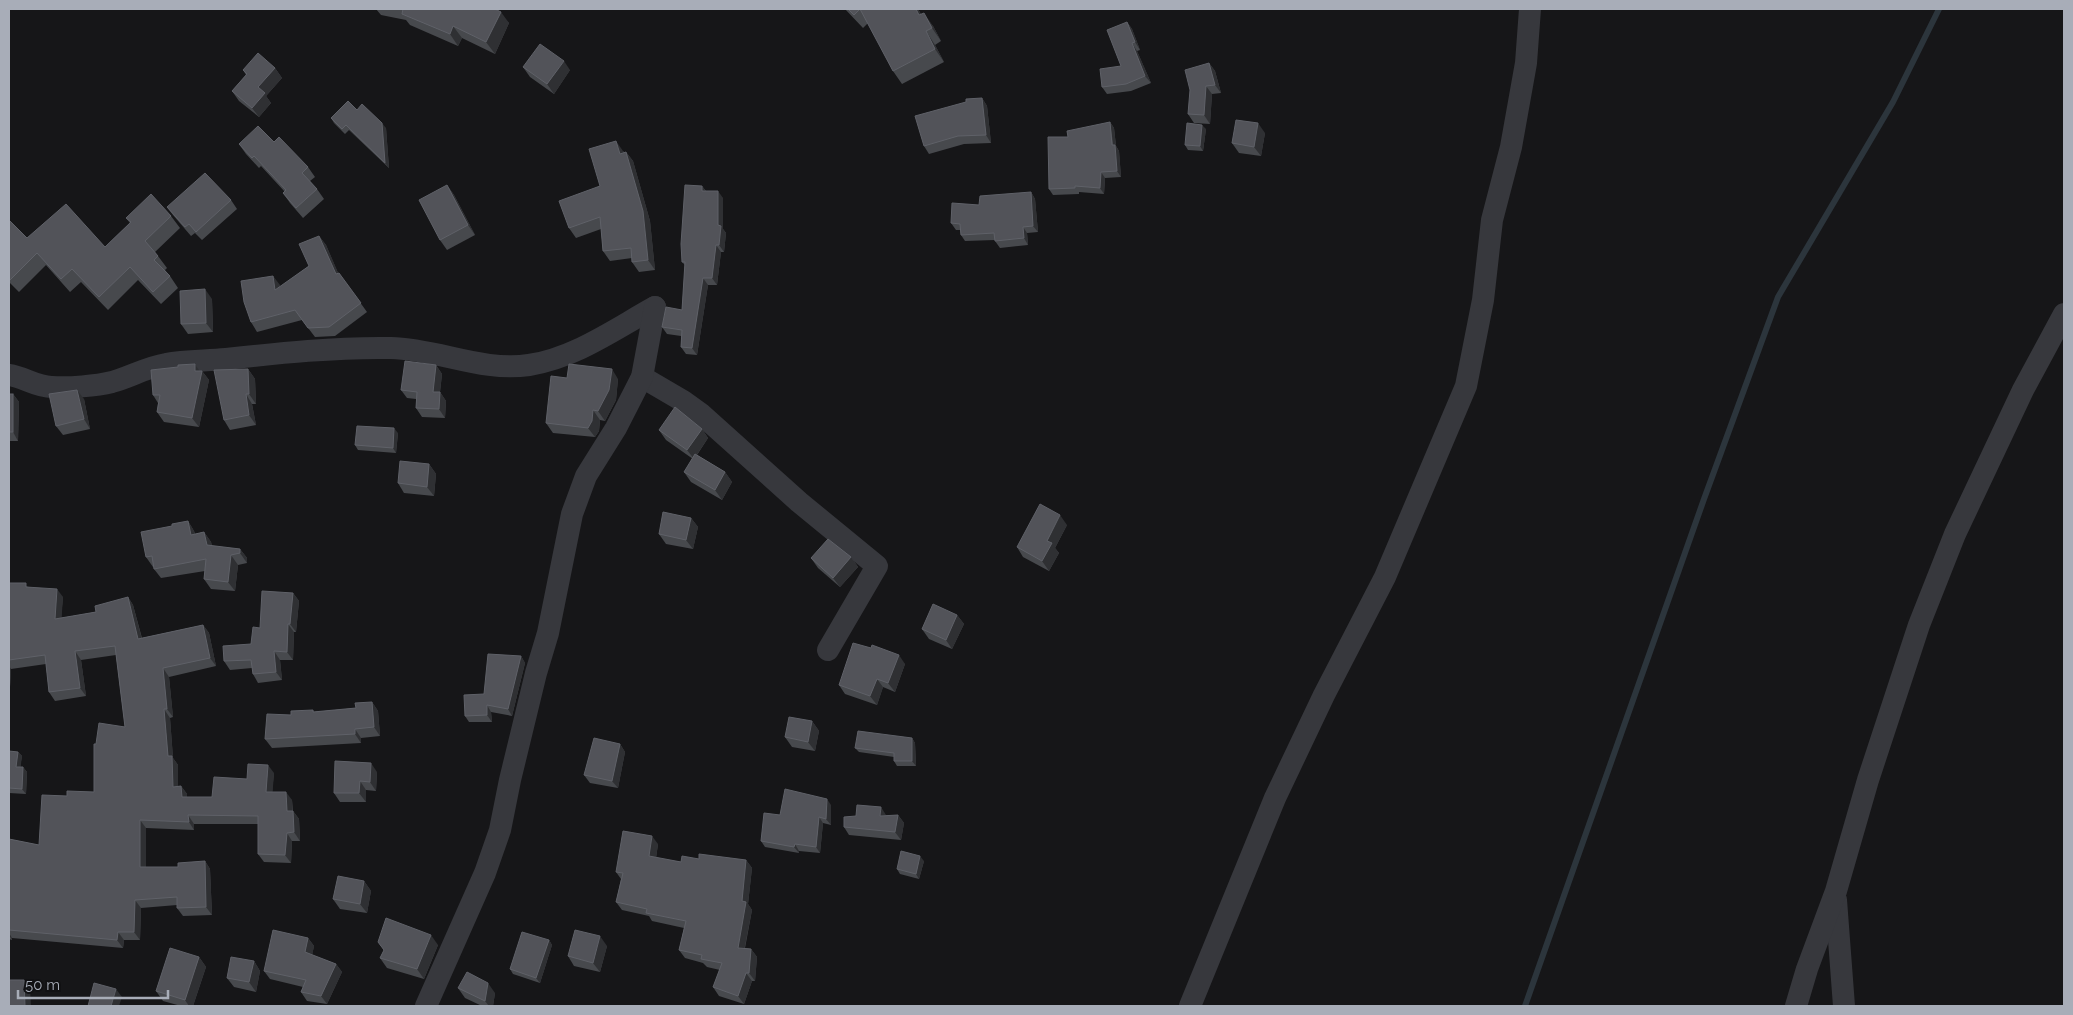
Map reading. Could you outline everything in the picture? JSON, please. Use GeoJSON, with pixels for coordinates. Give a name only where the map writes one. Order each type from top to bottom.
{"type":"FeatureCollection","features":[{"type":"Feature","properties":{"kind":"street"},"geometry":{"type":"LineString","coordinates":[[1190,1006],[1276,798],[1324,695],[1385,577],[1466,386],[1483,300],[1492,220],[1510,147],[1526,63],[1530,9]]}},
{"type":"Feature","properties":{"kind":"street"},"geometry":{"type":"LineString","coordinates":[[9,375],[20,377],[38,385],[53,387],[110,382],[147,368],[167,364],[279,353],[391,348],[438,354],[480,364],[513,367],[557,358],[586,346],[655,307],[642,377],[616,428],[586,476],[572,514],[554,606],[512,771],[500,830],[485,873],[426,1006]]}},
{"type":"Feature","properties":{"kind":"street"},"geometry":{"type":"LineString","coordinates":[[1796,1006],[1836,891],[1868,780],[1919,625],[1955,534],[2023,390],[2064,314]]}},
{"type":"Feature","properties":{"kind":"street"},"geometry":{"type":"LineString","coordinates":[[642,377],[701,414],[799,502],[877,566],[828,650]]}},
{"type":"Feature","properties":{"kind":"street"},"geometry":{"type":"LineString","coordinates":[[1836,891],[1844,1006]]}},
{"type":"Feature","properties":{"kind":"building"},"geometry":{"type":"Polygon","coordinates":[[[403,9],[495,9],[501,12],[486,42],[453,26],[450,34],[402,14],[403,9]]]}},
{"type":"Feature","properties":{"kind":"building"},"geometry":{"type":"Polygon","coordinates":[[[848,9],[860,9],[854,15],[848,9]]]}},
{"type":"Feature","properties":{"kind":"building"},"geometry":{"type":"Polygon","coordinates":[[[860,9],[916,9],[919,15],[924,13],[932,28],[926,31],[935,49],[893,71],[860,9]]]}},
{"type":"Feature","properties":{"kind":"building"},"geometry":{"type":"Polygon","coordinates":[[[1127,22],[1135,42],[1132,43],[1145,76],[1126,84],[1102,87],[1100,69],[1121,66],[1107,30],[1127,22]]]}},
{"type":"Feature","properties":{"kind":"building"},"geometry":{"type":"Polygon","coordinates":[[[540,44],[564,61],[547,84],[523,67],[540,44]]]}},
{"type":"Feature","properties":{"kind":"building"},"geometry":{"type":"Polygon","coordinates":[[[258,53],[275,68],[258,87],[265,93],[252,108],[232,91],[247,74],[243,70],[258,53]]]}},
{"type":"Feature","properties":{"kind":"building"},"geometry":{"type":"Polygon","coordinates":[[[1209,63],[1215,85],[1206,86],[1204,115],[1188,114],[1190,90],[1185,70],[1209,63]]]}},
{"type":"Feature","properties":{"kind":"building"},"geometry":{"type":"Polygon","coordinates":[[[982,98],[986,135],[958,136],[924,146],[915,116],[966,102],[966,99],[982,98]]]}},
{"type":"Feature","properties":{"kind":"building"},"geometry":{"type":"Polygon","coordinates":[[[348,101],[357,110],[362,104],[382,123],[385,163],[346,125],[342,129],[331,118],[348,101]]]}},
{"type":"Feature","properties":{"kind":"building"},"geometry":{"type":"Polygon","coordinates":[[[1236,120],[1258,123],[1254,147],[1232,143],[1236,120]]]}},
{"type":"Feature","properties":{"kind":"building"},"geometry":{"type":"Polygon","coordinates":[[[1110,122],[1112,145],[1115,145],[1117,171],[1101,172],[1100,188],[1075,186],[1075,188],[1049,189],[1048,137],[1068,137],[1067,131],[1110,122]]]}},
{"type":"Feature","properties":{"kind":"building"},"geometry":{"type":"Polygon","coordinates":[[[1187,123],[1202,125],[1200,146],[1185,145],[1187,123]]]}},
{"type":"Feature","properties":{"kind":"building"},"geometry":{"type":"Polygon","coordinates":[[[258,126],[274,142],[279,137],[308,167],[302,173],[317,189],[296,208],[283,193],[286,190],[254,156],[252,158],[239,144],[258,126]]]}},
{"type":"Feature","properties":{"kind":"building"},"geometry":{"type":"Polygon","coordinates":[[[616,141],[620,154],[626,152],[643,211],[648,260],[632,262],[631,248],[603,251],[600,217],[569,228],[559,201],[600,186],[589,149],[616,141]]]}},
{"type":"Feature","properties":{"kind":"building"},"geometry":{"type":"Polygon","coordinates":[[[205,173],[231,200],[196,232],[189,224],[185,227],[167,207],[205,173]]]}},
{"type":"Feature","properties":{"kind":"building"},"geometry":{"type":"Polygon","coordinates":[[[447,185],[468,225],[440,240],[419,200],[447,185]]]}},
{"type":"Feature","properties":{"kind":"building"},"geometry":{"type":"Polygon","coordinates":[[[685,185],[702,186],[702,191],[718,191],[718,225],[721,226],[719,245],[716,245],[712,278],[703,278],[692,348],[681,347],[682,330],[662,327],[666,307],[682,310],[685,262],[682,262],[681,244],[685,185]]]}},
{"type":"Feature","properties":{"kind":"building"},"geometry":{"type":"Polygon","coordinates":[[[1031,192],[1033,226],[1023,227],[1024,238],[995,241],[994,233],[961,235],[960,224],[951,223],[952,203],[979,205],[980,196],[1031,192]]]}},
{"type":"Feature","properties":{"kind":"building"},"geometry":{"type":"Polygon","coordinates":[[[151,194],[171,216],[145,241],[158,256],[154,260],[170,276],[153,292],[130,267],[99,297],[72,269],[61,279],[37,253],[10,280],[9,220],[27,238],[66,204],[105,247],[131,222],[126,218],[151,194]]]}},
{"type":"Feature","properties":{"kind":"building"},"geometry":{"type":"Polygon","coordinates":[[[319,236],[336,274],[339,273],[361,303],[329,327],[308,328],[295,310],[251,322],[244,302],[241,281],[273,276],[275,290],[309,266],[299,244],[319,236]]]}},
{"type":"Feature","properties":{"kind":"building"},"geometry":{"type":"Polygon","coordinates":[[[205,289],[206,323],[181,324],[180,291],[205,289]]]}},
{"type":"Feature","properties":{"kind":"building"},"geometry":{"type":"Polygon","coordinates":[[[405,361],[436,365],[433,392],[440,392],[439,409],[416,408],[417,392],[401,390],[405,361]]]}},
{"type":"Feature","properties":{"kind":"building"},"geometry":{"type":"Polygon","coordinates":[[[195,364],[195,371],[202,371],[192,418],[157,412],[160,395],[153,395],[151,370],[195,364]]]}},
{"type":"Feature","properties":{"kind":"building"},"geometry":{"type":"Polygon","coordinates":[[[569,364],[612,369],[609,390],[598,411],[593,410],[592,421],[588,428],[546,423],[551,376],[567,378],[569,364]]]}},
{"type":"Feature","properties":{"kind":"building"},"geometry":{"type":"Polygon","coordinates":[[[248,369],[249,394],[246,394],[249,415],[224,420],[214,370],[248,369]]]}},
{"type":"Feature","properties":{"kind":"building"},"geometry":{"type":"Polygon","coordinates":[[[77,390],[84,419],[56,426],[49,394],[77,390]]]}},
{"type":"Feature","properties":{"kind":"building"},"geometry":{"type":"Polygon","coordinates":[[[9,394],[13,394],[13,432],[9,432],[9,394]]]}},
{"type":"Feature","properties":{"kind":"building"},"geometry":{"type":"Polygon","coordinates":[[[675,407],[702,429],[687,450],[659,430],[675,407]]]}},
{"type":"Feature","properties":{"kind":"building"},"geometry":{"type":"Polygon","coordinates":[[[357,426],[394,428],[393,448],[355,445],[357,426]]]}},
{"type":"Feature","properties":{"kind":"building"},"geometry":{"type":"Polygon","coordinates":[[[695,454],[725,472],[715,490],[684,472],[695,454]]]}},
{"type":"Feature","properties":{"kind":"building"},"geometry":{"type":"Polygon","coordinates":[[[400,461],[429,464],[427,487],[398,483],[400,461]]]}},
{"type":"Feature","properties":{"kind":"building"},"geometry":{"type":"Polygon","coordinates":[[[1040,504],[1060,515],[1047,541],[1052,543],[1042,561],[1017,547],[1040,504]]]}},
{"type":"Feature","properties":{"kind":"building"},"geometry":{"type":"Polygon","coordinates":[[[663,512],[691,518],[686,540],[659,534],[663,512]]]}},
{"type":"Feature","properties":{"kind":"building"},"geometry":{"type":"Polygon","coordinates":[[[188,521],[191,535],[204,532],[207,545],[240,549],[240,553],[231,555],[228,582],[204,579],[206,559],[154,569],[152,556],[146,557],[141,532],[188,521]]]}},
{"type":"Feature","properties":{"kind":"building"},"geometry":{"type":"Polygon","coordinates":[[[828,539],[851,557],[833,578],[811,558],[828,539]]]}},
{"type":"Feature","properties":{"kind":"building"},"geometry":{"type":"Polygon","coordinates":[[[9,583],[26,583],[26,587],[57,589],[55,619],[96,612],[95,606],[128,597],[138,639],[203,625],[210,658],[163,668],[167,709],[164,709],[168,756],[172,756],[173,787],[181,786],[182,797],[212,797],[214,777],[247,779],[248,764],[268,765],[266,792],[286,792],[287,811],[293,811],[294,832],[287,833],[285,855],[258,854],[258,816],[188,815],[189,822],[140,820],[140,867],[178,867],[178,863],[205,861],[206,907],[177,908],[177,897],[135,900],[134,932],[118,932],[117,940],[9,930],[9,839],[39,845],[42,795],[67,796],[67,791],[94,792],[94,744],[96,744],[99,723],[125,727],[115,646],[75,651],[80,688],[49,692],[45,655],[9,660],[9,583]]]}},
{"type":"Feature","properties":{"kind":"building"},"geometry":{"type":"Polygon","coordinates":[[[262,591],[293,593],[290,624],[288,624],[287,652],[274,651],[276,672],[253,674],[251,660],[224,661],[223,646],[251,644],[253,627],[260,628],[262,591]]]}},
{"type":"Feature","properties":{"kind":"building"},"geometry":{"type":"Polygon","coordinates":[[[933,604],[957,615],[946,640],[922,629],[933,604]]]}},
{"type":"Feature","properties":{"kind":"building"},"geometry":{"type":"Polygon","coordinates":[[[853,643],[871,648],[872,645],[899,655],[888,683],[877,679],[870,696],[839,685],[853,643]]]}},
{"type":"Feature","properties":{"kind":"building"},"geometry":{"type":"Polygon","coordinates":[[[488,654],[521,656],[508,709],[487,705],[487,715],[465,716],[464,695],[484,694],[488,654]]]}},
{"type":"Feature","properties":{"kind":"building"},"geometry":{"type":"Polygon","coordinates":[[[372,702],[374,727],[355,729],[355,734],[265,739],[267,714],[291,715],[291,711],[313,710],[313,712],[356,708],[355,703],[372,702]]]}},
{"type":"Feature","properties":{"kind":"building"},"geometry":{"type":"Polygon","coordinates":[[[789,717],[812,721],[808,742],[785,737],[789,717]]]}},
{"type":"Feature","properties":{"kind":"building"},"geometry":{"type":"Polygon","coordinates":[[[858,731],[912,738],[912,761],[894,761],[894,753],[855,748],[858,731]]]}},
{"type":"Feature","properties":{"kind":"building"},"geometry":{"type":"Polygon","coordinates":[[[594,738],[620,744],[612,781],[584,775],[594,738]]]}},
{"type":"Feature","properties":{"kind":"building"},"geometry":{"type":"Polygon","coordinates":[[[9,751],[18,752],[16,767],[23,767],[22,789],[9,788],[9,751]]]}},
{"type":"Feature","properties":{"kind":"building"},"geometry":{"type":"Polygon","coordinates":[[[335,761],[371,763],[370,782],[360,781],[359,793],[334,793],[335,761]]]}},
{"type":"Feature","properties":{"kind":"building"},"geometry":{"type":"Polygon","coordinates":[[[785,789],[827,799],[826,819],[819,817],[816,847],[795,844],[794,847],[761,841],[764,813],[780,815],[785,789]]]}},
{"type":"Feature","properties":{"kind":"building"},"geometry":{"type":"Polygon","coordinates":[[[857,805],[881,807],[880,816],[898,815],[895,832],[844,827],[844,817],[856,816],[857,805]]]}},
{"type":"Feature","properties":{"kind":"building"},"geometry":{"type":"Polygon","coordinates":[[[623,831],[652,836],[649,856],[681,862],[682,856],[699,859],[699,854],[746,860],[742,901],[746,902],[738,948],[751,949],[749,973],[746,973],[738,996],[713,987],[722,963],[701,959],[702,955],[679,950],[686,921],[646,913],[647,909],[616,902],[623,873],[616,872],[623,831]]]}},
{"type":"Feature","properties":{"kind":"building"},"geometry":{"type":"Polygon","coordinates":[[[901,851],[920,856],[916,874],[897,869],[901,851]]]}},
{"type":"Feature","properties":{"kind":"building"},"geometry":{"type":"Polygon","coordinates":[[[338,876],[364,881],[360,904],[333,899],[338,876]]]}},
{"type":"Feature","properties":{"kind":"building"},"geometry":{"type":"Polygon","coordinates":[[[386,918],[431,935],[417,969],[380,958],[384,950],[378,942],[386,918]]]}},
{"type":"Feature","properties":{"kind":"building"},"geometry":{"type":"Polygon","coordinates":[[[273,930],[308,938],[305,952],[336,964],[321,996],[301,992],[306,980],[264,971],[273,930]]]}},
{"type":"Feature","properties":{"kind":"building"},"geometry":{"type":"Polygon","coordinates":[[[575,930],[600,936],[593,963],[568,956],[575,930]]]}},
{"type":"Feature","properties":{"kind":"building"},"geometry":{"type":"Polygon","coordinates":[[[522,932],[549,940],[536,978],[510,969],[522,932]]]}},
{"type":"Feature","properties":{"kind":"building"},"geometry":{"type":"Polygon","coordinates":[[[170,948],[199,957],[185,1000],[156,991],[170,948]]]}},
{"type":"Feature","properties":{"kind":"building"},"geometry":{"type":"Polygon","coordinates":[[[231,957],[254,961],[249,982],[227,978],[231,957]]]}},
{"type":"Feature","properties":{"kind":"building"},"geometry":{"type":"Polygon","coordinates":[[[467,972],[488,983],[485,1001],[458,988],[467,972]]]}},
{"type":"Feature","properties":{"kind":"building"},"geometry":{"type":"Polygon","coordinates":[[[9,980],[24,980],[25,1006],[9,1006],[9,980]]]}},
{"type":"Feature","properties":{"kind":"building"},"geometry":{"type":"Polygon","coordinates":[[[94,983],[116,989],[111,1006],[88,1006],[94,983]]]}},
{"type":"Feature","properties":{"kind":"waterway"},"geometry":{"type":"LineString","coordinates":[[1525,1006],[1704,499],[1778,297],[1893,102],[1939,9]]}}]}
